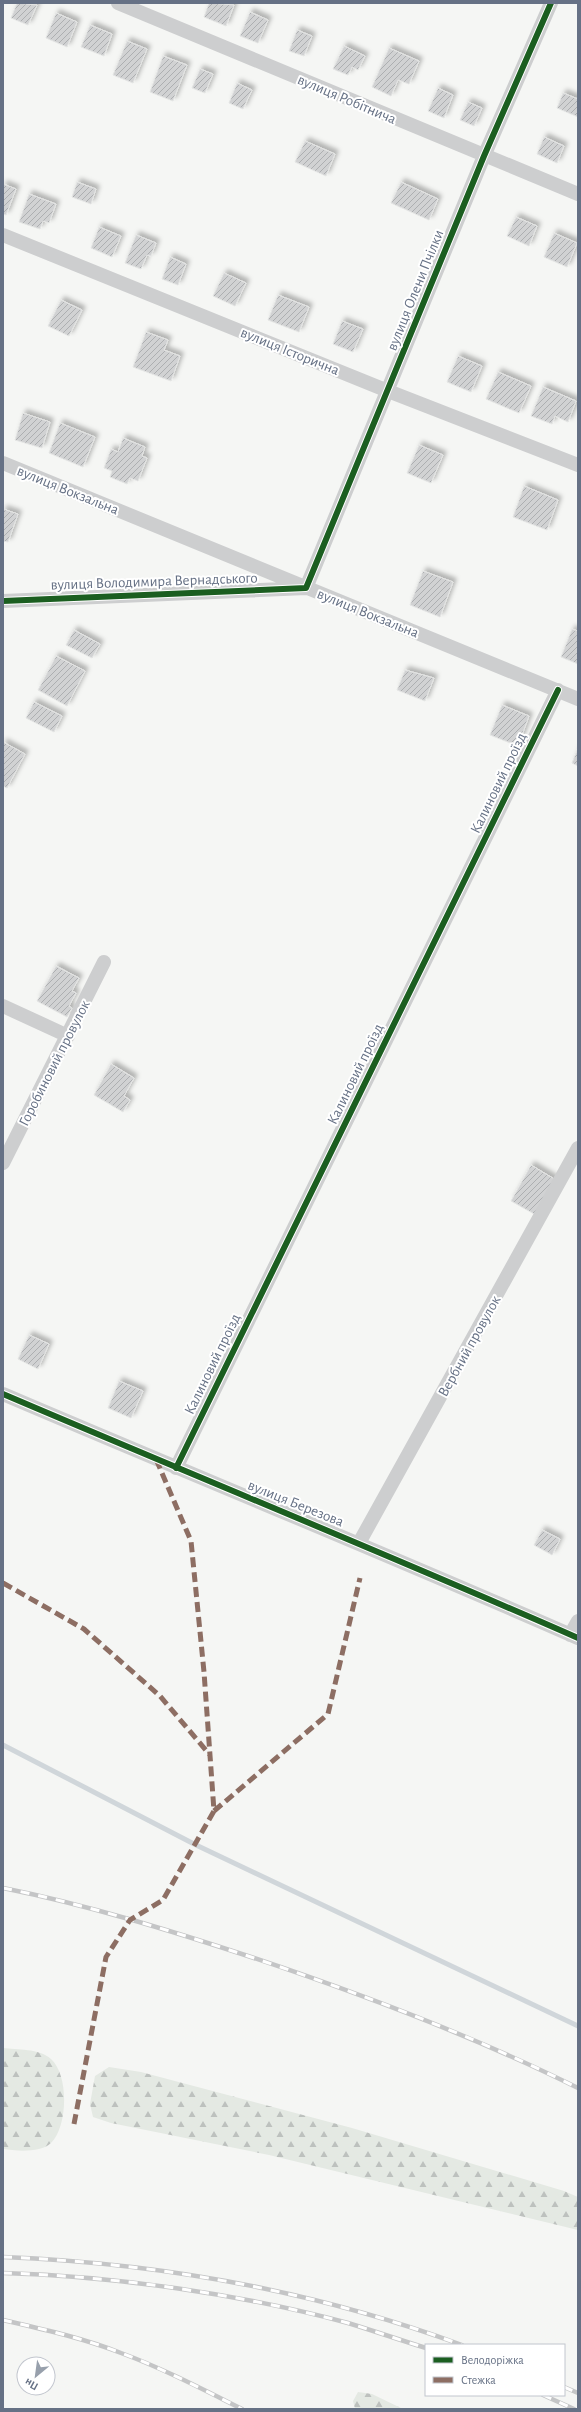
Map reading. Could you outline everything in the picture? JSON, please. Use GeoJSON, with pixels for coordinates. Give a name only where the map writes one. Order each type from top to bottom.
{"type":"FeatureCollection","features":[{"type":"Feature","properties":{"kind":"street","name":"вулиця Робітнича"},"geometry":{"type":"LineString","coordinates":[[118,3],[578,194]]}},
{"type":"Feature","properties":{"kind":"street","name":"вулиця Олени Пчілки"},"geometry":{"type":"LineString","coordinates":[[306,588],[484,156],[551,3]]}},
{"type":"Feature","properties":{"kind":"street","name":"вулиця Історична"},"geometry":{"type":"LineString","coordinates":[[3,236],[388,391],[578,465]]}},
{"type":"Feature","properties":{"kind":"street","name":"вулиця Вокзальна"},"geometry":{"type":"LineString","coordinates":[[3,463],[578,699]]}},
{"type":"Feature","properties":{"kind":"street","name":"вулиця Володимира Вернадського"},"geometry":{"type":"LineString","coordinates":[[3,601],[306,588]]}},
{"type":"Feature","properties":{"kind":"street","name":"Калиновий проїзд"},"geometry":{"type":"LineString","coordinates":[[176,1468],[558,690]]}},
{"type":"Feature","properties":{"kind":"street","name":"Горобиновий провулок"},"geometry":{"type":"LineString","coordinates":[[3,1163],[104,962]]}},
{"type":"Feature","properties":{"kind":"street"},"geometry":{"type":"LineString","coordinates":[[3,1006],[68,1036]]}},
{"type":"Feature","properties":{"kind":"street","name":"Вербний провулок"},"geometry":{"type":"LineString","coordinates":[[360,1543],[578,1148]]}},
{"type":"Feature","properties":{"kind":"street","name":"вулиця Березова"},"geometry":{"type":"LineString","coordinates":[[3,1394],[176,1468],[360,1543],[574,1636]]}},
{"type":"Feature","properties":{"kind":"street"},"geometry":{"type":"LineString","coordinates":[[574,1636],[578,1621]]}},
{"type":"Feature","properties":{"kind":"green space"},"geometry":{"type":"Polygon","coordinates":[[[3,2048],[28,2050],[46,2055],[57,2067],[61,2076],[63,2088],[63,2113],[61,2125],[57,2135],[47,2146],[35,2150],[3,2149],[3,2048]]]}},
{"type":"Feature","properties":{"kind":"green space"},"geometry":{"type":"Polygon","coordinates":[[[109,2067],[141,2072],[352,2128],[564,2191],[578,2197],[578,2230],[269,2155],[111,2123],[93,2117],[90,2104],[95,2076],[109,2067]]]}},
{"type":"Feature","properties":{"kind":"green space"},"geometry":{"type":"Polygon","coordinates":[[[358,2392],[372,2394],[403,2409],[355,2409],[353,2401],[358,2392]]]}},
{"type":"Feature","properties":{"kind":"building"},"geometry":{"type":"Polygon","coordinates":[[[17,3],[37,5],[28,25],[11,18],[17,3]]]}},
{"type":"Feature","properties":{"kind":"building"},"geometry":{"type":"Polygon","coordinates":[[[209,3],[234,5],[226,26],[204,17],[209,3]]]}},
{"type":"Feature","properties":{"kind":"building"},"geometry":{"type":"Polygon","coordinates":[[[250,12],[268,20],[258,43],[240,36],[250,12]]]}},
{"type":"Feature","properties":{"kind":"building"},"geometry":{"type":"Polygon","coordinates":[[[56,13],[77,22],[67,47],[46,38],[56,13]]]}},
{"type":"Feature","properties":{"kind":"building"},"geometry":{"type":"Polygon","coordinates":[[[90,25],[112,34],[104,56],[81,47],[90,25]]]}},
{"type":"Feature","properties":{"kind":"building"},"geometry":{"type":"Polygon","coordinates":[[[297,30],[312,36],[304,56],[289,51],[297,30]]]}},
{"type":"Feature","properties":{"kind":"building"},"geometry":{"type":"Polygon","coordinates":[[[127,41],[147,49],[133,83],[113,75],[127,41]]]}},
{"type":"Feature","properties":{"kind":"building"},"geometry":{"type":"Polygon","coordinates":[[[344,46],[365,56],[358,70],[352,67],[348,75],[333,69],[344,46]]]}},
{"type":"Feature","properties":{"kind":"building"},"geometry":{"type":"Polygon","coordinates":[[[389,48],[419,61],[409,84],[398,80],[391,96],[372,87],[389,48]]]}},
{"type":"Feature","properties":{"kind":"building"},"geometry":{"type":"Polygon","coordinates":[[[163,56],[187,65],[173,101],[150,92],[163,56]]]}},
{"type":"Feature","properties":{"kind":"building"},"geometry":{"type":"Polygon","coordinates":[[[200,69],[213,74],[205,93],[192,88],[200,69]]]}},
{"type":"Feature","properties":{"kind":"building"},"geometry":{"type":"Polygon","coordinates":[[[237,83],[252,90],[243,109],[229,103],[237,83]]]}},
{"type":"Feature","properties":{"kind":"building"},"geometry":{"type":"Polygon","coordinates":[[[438,88],[453,95],[444,118],[428,111],[438,88]]]}},
{"type":"Feature","properties":{"kind":"building"},"geometry":{"type":"Polygon","coordinates":[[[563,93],[578,99],[578,117],[557,108],[563,93]]]}},
{"type":"Feature","properties":{"kind":"building"},"geometry":{"type":"Polygon","coordinates":[[[468,102],[482,108],[474,126],[460,120],[468,102]]]}},
{"type":"Feature","properties":{"kind":"building"},"geometry":{"type":"Polygon","coordinates":[[[544,137],[564,146],[557,163],[537,154],[544,137]]]}},
{"type":"Feature","properties":{"kind":"building"},"geometry":{"type":"Polygon","coordinates":[[[305,141],[335,154],[326,176],[295,162],[305,141]]]}},
{"type":"Feature","properties":{"kind":"building"},"geometry":{"type":"Polygon","coordinates":[[[77,182],[96,189],[91,204],[72,197],[77,182]]]}},
{"type":"Feature","properties":{"kind":"building"},"geometry":{"type":"Polygon","coordinates":[[[401,182],[438,199],[429,220],[391,203],[401,182]]]}},
{"type":"Feature","properties":{"kind":"building"},"geometry":{"type":"Polygon","coordinates":[[[3,184],[16,189],[6,215],[3,214],[3,184]]]}},
{"type":"Feature","properties":{"kind":"building"},"geometry":{"type":"Polygon","coordinates":[[[29,194],[56,204],[49,223],[43,221],[40,229],[19,222],[29,194]]]}},
{"type":"Feature","properties":{"kind":"building"},"geometry":{"type":"Polygon","coordinates":[[[516,217],[537,226],[529,246],[507,236],[516,217]]]}},
{"type":"Feature","properties":{"kind":"building"},"geometry":{"type":"Polygon","coordinates":[[[99,227],[121,236],[112,257],[91,248],[99,227]]]}},
{"type":"Feature","properties":{"kind":"building"},"geometry":{"type":"Polygon","coordinates":[[[554,233],[577,243],[567,267],[544,257],[554,233]]]}},
{"type":"Feature","properties":{"kind":"building"},"geometry":{"type":"Polygon","coordinates":[[[136,235],[156,243],[151,256],[147,255],[141,269],[125,263],[136,235]]]}},
{"type":"Feature","properties":{"kind":"building"},"geometry":{"type":"Polygon","coordinates":[[[170,257],[186,264],[178,285],[162,279],[170,257]]]}},
{"type":"Feature","properties":{"kind":"building"},"geometry":{"type":"Polygon","coordinates":[[[224,273],[246,283],[235,306],[213,296],[224,273]]]}},
{"type":"Feature","properties":{"kind":"building"},"geometry":{"type":"Polygon","coordinates":[[[278,295],[309,307],[299,332],[268,320],[278,295]]]}},
{"type":"Feature","properties":{"kind":"building"},"geometry":{"type":"Polygon","coordinates":[[[61,300],[82,310],[69,336],[48,326],[61,300]]]}},
{"type":"Feature","properties":{"kind":"building"},"geometry":{"type":"Polygon","coordinates":[[[342,321],[363,329],[353,352],[333,344],[342,321]]]}},
{"type":"Feature","properties":{"kind":"building"},"geometry":{"type":"Polygon","coordinates":[[[146,332],[168,340],[164,350],[180,356],[171,381],[133,367],[146,332]]]}},
{"type":"Feature","properties":{"kind":"building"},"geometry":{"type":"Polygon","coordinates":[[[458,356],[482,366],[471,392],[447,382],[458,356]]]}},
{"type":"Feature","properties":{"kind":"building"},"geometry":{"type":"Polygon","coordinates":[[[498,372],[531,386],[519,413],[486,399],[498,372]]]}},
{"type":"Feature","properties":{"kind":"building"},"geometry":{"type":"Polygon","coordinates":[[[543,387],[576,401],[568,422],[555,416],[552,424],[531,416],[543,387]]]}},
{"type":"Feature","properties":{"kind":"building"},"geometry":{"type":"Polygon","coordinates":[[[23,413],[50,422],[42,448],[15,440],[23,413]]]}},
{"type":"Feature","properties":{"kind":"building"},"geometry":{"type":"Polygon","coordinates":[[[60,423],[95,437],[83,467],[49,453],[60,423]]]}},
{"type":"Feature","properties":{"kind":"building"},"geometry":{"type":"Polygon","coordinates":[[[123,438],[145,447],[142,456],[147,458],[138,481],[130,478],[127,484],[110,477],[112,471],[104,468],[111,449],[118,452],[123,438]]]}},
{"type":"Feature","properties":{"kind":"building"},"geometry":{"type":"Polygon","coordinates":[[[419,445],[443,455],[431,483],[407,473],[419,445]]]}},
{"type":"Feature","properties":{"kind":"building"},"geometry":{"type":"Polygon","coordinates":[[[524,486],[558,500],[547,530],[513,517],[524,486]]]}},
{"type":"Feature","properties":{"kind":"building"},"geometry":{"type":"Polygon","coordinates":[[[3,509],[18,514],[8,542],[3,541],[3,509]]]}},
{"type":"Feature","properties":{"kind":"building"},"geometry":{"type":"Polygon","coordinates":[[[423,571],[453,582],[440,617],[410,605],[423,571]]]}},
{"type":"Feature","properties":{"kind":"building"},"geometry":{"type":"Polygon","coordinates":[[[572,629],[578,631],[578,664],[561,657],[572,629]]]}},
{"type":"Feature","properties":{"kind":"building"},"geometry":{"type":"Polygon","coordinates":[[[74,630],[100,644],[92,658],[66,645],[74,630]]]}},
{"type":"Feature","properties":{"kind":"building"},"geometry":{"type":"Polygon","coordinates":[[[56,656],[85,671],[67,706],[38,690],[56,656]]]}},
{"type":"Feature","properties":{"kind":"building"},"geometry":{"type":"Polygon","coordinates":[[[405,670],[434,678],[425,701],[397,690],[405,670]]]}},
{"type":"Feature","properties":{"kind":"building"},"geometry":{"type":"Polygon","coordinates":[[[34,702],[62,716],[54,732],[26,718],[34,702]]]}},
{"type":"Feature","properties":{"kind":"building"},"geometry":{"type":"Polygon","coordinates":[[[502,705],[529,716],[518,746],[490,735],[502,705]]]}},
{"type":"Feature","properties":{"kind":"building"},"geometry":{"type":"Polygon","coordinates":[[[3,742],[25,754],[7,788],[3,786],[3,742]]]}},
{"type":"Feature","properties":{"kind":"building"},"geometry":{"type":"Polygon","coordinates":[[[578,748],[578,766],[572,763],[578,748]]]}},
{"type":"Feature","properties":{"kind":"building"},"geometry":{"type":"Polygon","coordinates":[[[56,966],[79,978],[72,991],[76,993],[69,1006],[72,1008],[67,1017],[37,1001],[56,966]]]}},
{"type":"Feature","properties":{"kind":"building"},"geometry":{"type":"Polygon","coordinates":[[[111,1064],[134,1078],[124,1096],[130,1100],[123,1112],[94,1095],[111,1064]]]}},
{"type":"Feature","properties":{"kind":"building"},"geometry":{"type":"Polygon","coordinates":[[[531,1165],[556,1180],[536,1215],[511,1201],[531,1165]]]}},
{"type":"Feature","properties":{"kind":"building"},"geometry":{"type":"Polygon","coordinates":[[[29,1335],[49,1344],[38,1369],[18,1359],[29,1335]]]}},
{"type":"Feature","properties":{"kind":"building"},"geometry":{"type":"Polygon","coordinates":[[[119,1381],[143,1391],[131,1418],[108,1408],[119,1381]]]}},
{"type":"Feature","properties":{"kind":"building"},"geometry":{"type":"Polygon","coordinates":[[[542,1530],[560,1539],[552,1555],[534,1545],[542,1530]]]}},
{"type":"Feature","properties":{"kind":"waterway"},"geometry":{"type":"LineString","coordinates":[[3,1745],[196,1845],[578,2026]]}},
{"type":"Feature","properties":{"kind":"railway"},"geometry":{"type":"LineString","coordinates":[[3,1888],[67,1902],[130,1919],[295,1972],[418,2017],[499,2051],[578,2088]]}},
{"type":"Feature","properties":{"kind":"railway"},"geometry":{"type":"LineString","coordinates":[[3,2257],[61,2260],[120,2266],[178,2273],[236,2283],[350,2309],[459,2344]]}},
{"type":"Feature","properties":{"kind":"railway"},"geometry":{"type":"LineString","coordinates":[[3,2273],[132,2282],[221,2295],[264,2303],[348,2323],[425,2348]]}},
{"type":"Feature","properties":{"kind":"railway"},"geometry":{"type":"LineString","coordinates":[[3,2320],[62,2334],[107,2348],[167,2372],[242,2409]]}},
{"type":"Feature","properties":{"kind":"railway"},"geometry":{"type":"LineString","coordinates":[[565,2387],[578,2393]]}},
{"type":"Feature","properties":{"kind":"railway"},"geometry":{"type":"LineString","coordinates":[[545,2396],[574,2409]]}},
{"type":"Feature","properties":{"kind":"marked path"},"geometry":{"type":"LineString","coordinates":[[74,2124],[106,1957],[130,1920],[163,1900],[214,1811],[204,1672],[191,1541],[156,1459]]}},
{"type":"Feature","properties":{"kind":"marked path"},"geometry":{"type":"LineString","coordinates":[[214,1811],[328,1714],[360,1578]]}},
{"type":"Feature","properties":{"kind":"marked path"},"geometry":{"type":"LineString","coordinates":[[3,1583],[84,1629],[160,1696],[210,1755]]}},
{"type":"Feature","properties":{"kind":"cycle path"},"geometry":{"type":"LineString","coordinates":[[3,601],[306,588],[484,156],[551,3]]}},
{"type":"Feature","properties":{"kind":"cycle path"},"geometry":{"type":"LineString","coordinates":[[176,1468],[558,690]]}},
{"type":"Feature","properties":{"kind":"cycle path"},"geometry":{"type":"LineString","coordinates":[[3,1394],[435,1576],[578,1638]]}}]}
